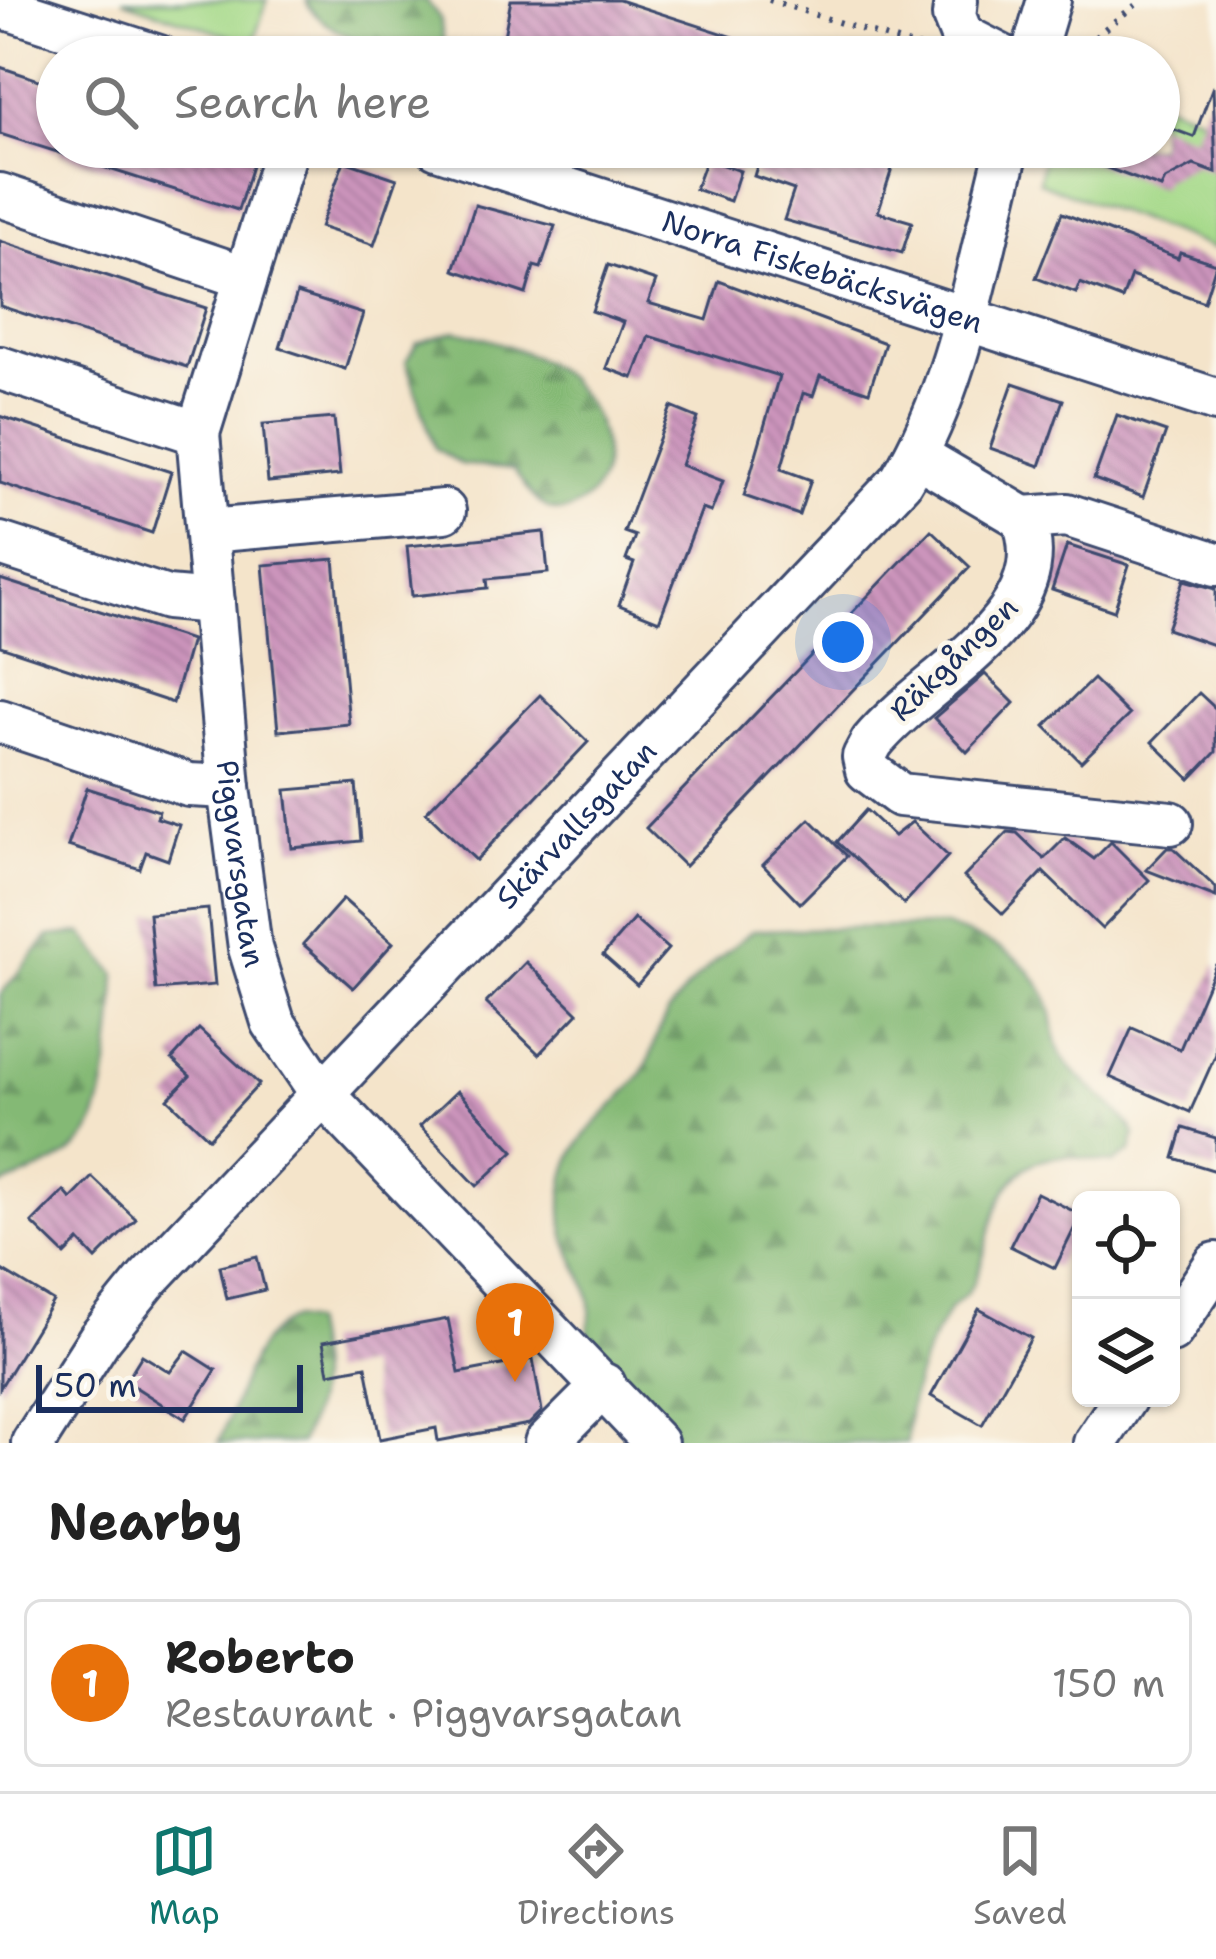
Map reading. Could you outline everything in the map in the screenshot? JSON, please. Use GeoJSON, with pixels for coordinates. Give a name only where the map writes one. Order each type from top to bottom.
{"type":"FeatureCollection","features":[{"type":"Feature","properties":{"kind":"street"},"geometry":{"type":"LineString","coordinates":[[1038,36],[1049,0]]}},
{"type":"Feature","properties":{"kind":"street"},"geometry":{"type":"LineString","coordinates":[[0,6],[94,36]]}},
{"type":"Feature","properties":{"kind":"street","name":"Piggvarsgatan"},"geometry":{"type":"LineString","coordinates":[[280,168],[197,433],[229,787],[257,979],[292,1057],[320,1091],[656,1443]]}},
{"type":"Feature","properties":{"kind":"street","name":"Norra Fiskebäcksvägen"},"geometry":{"type":"LineString","coordinates":[[501,168],[962,320],[1214,393]]}},
{"type":"Feature","properties":{"kind":"street","name":"Skärvallsgatan"},"geometry":{"type":"LineString","coordinates":[[34,1443],[120,1310],[320,1091],[841,547],[916,455],[962,320],[1002,168]]}},
{"type":"Feature","properties":{"kind":"street"},"geometry":{"type":"LineString","coordinates":[[0,195],[244,277]]}},
{"type":"Feature","properties":{"kind":"street"},"geometry":{"type":"LineString","coordinates":[[0,368],[197,433]]}},
{"type":"Feature","properties":{"kind":"street"},"geometry":{"type":"LineString","coordinates":[[916,455],[1023,518],[1067,515],[1216,564]]}},
{"type":"Feature","properties":{"kind":"street"},"geometry":{"type":"LineString","coordinates":[[207,531],[444,511]]}},
{"type":"Feature","properties":{"kind":"street","name":"Räkgången"},"geometry":{"type":"LineString","coordinates":[[1023,518],[1032,554],[1025,591],[1014,609],[890,720],[864,757],[867,770],[900,795],[1171,823]]}},
{"type":"Feature","properties":{"kind":"street"},"geometry":{"type":"LineString","coordinates":[[0,544],[167,598],[213,602]]}},
{"type":"Feature","properties":{"kind":"street"},"geometry":{"type":"LineString","coordinates":[[0,721],[189,785],[229,787]]}},
{"type":"Feature","properties":{"kind":"street"},"geometry":{"type":"LineString","coordinates":[[1180,1317],[1216,1264]]}},
{"type":"Feature","properties":{"kind":"street"},"geometry":{"type":"LineString","coordinates":[[546,1443],[604,1385]]}},
{"type":"Feature","properties":{"kind":"street"},"geometry":{"type":"LineString","coordinates":[[1095,1443],[1120,1407]]}},
{"type":"Feature","properties":{"kind":"path"},"geometry":{"type":"LineString","coordinates":[[769,0],[882,36]]}},
{"type":"Feature","properties":{"kind":"path"},"geometry":{"type":"LineString","coordinates":[[1097,36],[1142,0]]}},
{"type":"Feature","properties":{"kind":"path"},"geometry":{"type":"LineString","coordinates":[[929,36],[956,13]]}},
{"type":"Feature","properties":{"kind":"green space"},"geometry":{"type":"Polygon","coordinates":[[[122,0],[267,0],[256,36],[229,36],[122,0]]]}},
{"type":"Feature","properties":{"kind":"green space"},"geometry":{"type":"Polygon","coordinates":[[[306,0],[426,0],[440,18],[443,36],[348,36],[313,12],[306,0]]]}},
{"type":"Feature","properties":{"kind":"green space"},"geometry":{"type":"Polygon","coordinates":[[[1180,109],[1216,123],[1216,249],[1039,182],[1041,168],[1180,168],[1180,109]]]}},
{"type":"Feature","properties":{"kind":"green space"},"geometry":{"type":"Polygon","coordinates":[[[456,331],[541,361],[581,395],[601,434],[604,455],[593,492],[577,506],[551,509],[534,497],[513,470],[461,464],[435,448],[406,362],[417,343],[456,331]]]}},
{"type":"Feature","properties":{"kind":"green space"},"geometry":{"type":"Polygon","coordinates":[[[945,926],[1009,954],[1033,975],[1050,1007],[1061,1055],[1128,1123],[1135,1134],[1131,1151],[1113,1163],[1067,1156],[1045,1158],[1011,1182],[996,1212],[976,1278],[948,1312],[924,1359],[913,1391],[907,1443],[681,1443],[604,1361],[588,1331],[589,1297],[568,1244],[562,1210],[569,1164],[577,1147],[642,1073],[663,1022],[681,996],[753,930],[945,926]]]}},
{"type":"Feature","properties":{"kind":"green space"},"geometry":{"type":"Polygon","coordinates":[[[82,933],[116,974],[109,1056],[96,1119],[72,1152],[0,1186],[0,995],[49,936],[82,933]]]}},
{"type":"Feature","properties":{"kind":"green space"},"geometry":{"type":"Polygon","coordinates":[[[293,1319],[310,1322],[317,1369],[312,1413],[300,1443],[218,1443],[255,1354],[278,1327],[293,1319]]]}},
{"type":"Feature","properties":{"kind":"building"},"geometry":{"type":"Polygon","coordinates":[[[511,0],[619,0],[730,36],[504,36],[511,0]]]}},
{"type":"Feature","properties":{"kind":"building"},"geometry":{"type":"Polygon","coordinates":[[[0,67],[36,79],[36,145],[0,134],[0,67]]]}},
{"type":"Feature","properties":{"kind":"building"},"geometry":{"type":"Polygon","coordinates":[[[1213,86],[1216,173],[1194,165],[1165,180],[1161,188],[1107,168],[1180,168],[1180,132],[1194,137],[1213,86]]]}},
{"type":"Feature","properties":{"kind":"building"},"geometry":{"type":"Polygon","coordinates":[[[106,168],[251,168],[238,210],[106,168]]]}},
{"type":"Feature","properties":{"kind":"building"},"geometry":{"type":"Polygon","coordinates":[[[341,168],[365,168],[397,179],[374,245],[320,227],[341,168]]]}},
{"type":"Feature","properties":{"kind":"building"},"geometry":{"type":"Polygon","coordinates":[[[703,168],[740,171],[730,201],[695,189],[703,168]]]}},
{"type":"Feature","properties":{"kind":"building"},"geometry":{"type":"Polygon","coordinates":[[[756,168],[892,168],[878,212],[912,222],[902,253],[784,220],[794,190],[754,176],[756,168]]]}},
{"type":"Feature","properties":{"kind":"building"},"geometry":{"type":"Polygon","coordinates":[[[475,205],[555,226],[541,268],[534,266],[526,294],[454,270],[475,205]]]}},
{"type":"Feature","properties":{"kind":"building"},"geometry":{"type":"Polygon","coordinates":[[[1062,213],[1178,258],[1180,252],[1216,264],[1204,302],[1131,276],[1122,299],[1080,283],[1076,293],[1036,278],[1062,213]]]}},
{"type":"Feature","properties":{"kind":"building"},"geometry":{"type":"Polygon","coordinates":[[[0,241],[206,308],[187,367],[0,306],[0,241]]]}},
{"type":"Feature","properties":{"kind":"building"},"geometry":{"type":"Polygon","coordinates":[[[608,265],[656,281],[648,303],[707,320],[719,281],[885,343],[869,392],[820,376],[813,396],[803,393],[781,469],[811,480],[799,515],[744,496],[779,376],[649,336],[633,378],[606,368],[623,322],[592,311],[608,265]]]}},
{"type":"Feature","properties":{"kind":"building"},"geometry":{"type":"Polygon","coordinates":[[[297,293],[363,314],[345,369],[280,348],[297,293]]]}},
{"type":"Feature","properties":{"kind":"building"},"geometry":{"type":"Polygon","coordinates":[[[1013,383],[1063,400],[1040,466],[990,448],[1013,383]]]}},
{"type":"Feature","properties":{"kind":"building"},"geometry":{"type":"Polygon","coordinates":[[[671,407],[698,418],[681,465],[723,481],[711,512],[702,509],[659,621],[619,605],[634,563],[626,560],[635,536],[624,532],[671,407]]]}},
{"type":"Feature","properties":{"kind":"building"},"geometry":{"type":"Polygon","coordinates":[[[1117,415],[1166,432],[1143,497],[1094,479],[1117,415]]]}},
{"type":"Feature","properties":{"kind":"building"},"geometry":{"type":"Polygon","coordinates":[[[0,416],[171,472],[152,533],[0,483],[0,416]]]}},
{"type":"Feature","properties":{"kind":"building"},"geometry":{"type":"Polygon","coordinates":[[[334,418],[340,475],[268,482],[263,424],[334,418]]]}},
{"type":"Feature","properties":{"kind":"building"},"geometry":{"type":"Polygon","coordinates":[[[931,530],[970,567],[685,866],[646,828],[931,530]]]}},
{"type":"Feature","properties":{"kind":"building"},"geometry":{"type":"Polygon","coordinates":[[[544,532],[548,573],[487,579],[488,588],[412,596],[407,546],[544,532]]]}},
{"type":"Feature","properties":{"kind":"building"},"geometry":{"type":"Polygon","coordinates":[[[1067,545],[1129,565],[1114,611],[1052,590],[1067,545]]]}},
{"type":"Feature","properties":{"kind":"building"},"geometry":{"type":"Polygon","coordinates":[[[334,559],[349,724],[278,731],[263,565],[334,559]]]}},
{"type":"Feature","properties":{"kind":"building"},"geometry":{"type":"Polygon","coordinates":[[[0,579],[191,640],[173,703],[0,646],[0,579]]]}},
{"type":"Feature","properties":{"kind":"building"},"geometry":{"type":"Polygon","coordinates":[[[1184,580],[1216,589],[1216,646],[1167,629],[1184,580]]]}},
{"type":"Feature","properties":{"kind":"building"},"geometry":{"type":"Polygon","coordinates":[[[985,674],[1014,703],[967,752],[934,718],[985,674]]]}},
{"type":"Feature","properties":{"kind":"building"},"geometry":{"type":"Polygon","coordinates":[[[1093,679],[1129,715],[1081,762],[1045,726],[1093,679]]]}},
{"type":"Feature","properties":{"kind":"building"},"geometry":{"type":"Polygon","coordinates":[[[1199,693],[1216,709],[1216,752],[1190,779],[1152,742],[1199,693]]]}},
{"type":"Feature","properties":{"kind":"building"},"geometry":{"type":"Polygon","coordinates":[[[540,695],[588,742],[476,860],[426,812],[540,695]]]}},
{"type":"Feature","properties":{"kind":"building"},"geometry":{"type":"Polygon","coordinates":[[[356,784],[361,841],[292,848],[286,790],[356,784]]]}},
{"type":"Feature","properties":{"kind":"building"},"geometry":{"type":"Polygon","coordinates":[[[87,788],[159,811],[157,818],[179,825],[168,860],[146,852],[140,869],[68,846],[87,788]]]}},
{"type":"Feature","properties":{"kind":"building"},"geometry":{"type":"Polygon","coordinates":[[[866,810],[894,836],[912,822],[948,856],[904,904],[837,842],[866,810]]]}},
{"type":"Feature","properties":{"kind":"building"},"geometry":{"type":"Polygon","coordinates":[[[810,819],[847,856],[800,903],[763,865],[810,819]]]}},
{"type":"Feature","properties":{"kind":"building"},"geometry":{"type":"Polygon","coordinates":[[[1008,832],[1017,833],[1044,859],[1065,838],[1094,859],[1111,842],[1149,880],[1102,929],[1043,872],[1003,914],[964,877],[1008,832]]]}},
{"type":"Feature","properties":{"kind":"building"},"geometry":{"type":"Polygon","coordinates":[[[1167,848],[1173,848],[1216,888],[1216,897],[1146,870],[1167,848]]]}},
{"type":"Feature","properties":{"kind":"building"},"geometry":{"type":"Polygon","coordinates":[[[343,899],[393,943],[353,988],[303,944],[343,899]]]}},
{"type":"Feature","properties":{"kind":"building"},"geometry":{"type":"Polygon","coordinates":[[[208,909],[215,985],[156,990],[149,914],[208,909]]]}},
{"type":"Feature","properties":{"kind":"building"},"geometry":{"type":"Polygon","coordinates":[[[634,919],[668,949],[637,985],[603,955],[634,919]]]}},
{"type":"Feature","properties":{"kind":"building"},"geometry":{"type":"Polygon","coordinates":[[[526,962],[578,1013],[539,1054],[486,1003],[526,962]]]}},
{"type":"Feature","properties":{"kind":"building"},"geometry":{"type":"Polygon","coordinates":[[[1216,964],[1216,1054],[1190,1112],[1110,1077],[1132,1028],[1180,1049],[1216,964]]]}},
{"type":"Feature","properties":{"kind":"building"},"geometry":{"type":"Polygon","coordinates":[[[199,1029],[259,1084],[209,1138],[168,1099],[190,1076],[172,1059],[199,1029]]]}},
{"type":"Feature","properties":{"kind":"building"},"geometry":{"type":"Polygon","coordinates":[[[457,1091],[514,1151],[477,1186],[420,1126],[457,1091]]]}},
{"type":"Feature","properties":{"kind":"building"},"geometry":{"type":"Polygon","coordinates":[[[1183,1128],[1216,1138],[1216,1171],[1174,1158],[1183,1128]]]}},
{"type":"Feature","properties":{"kind":"building"},"geometry":{"type":"Polygon","coordinates":[[[92,1177],[136,1219],[96,1259],[79,1241],[65,1255],[32,1223],[64,1191],[71,1199],[92,1177]]]}},
{"type":"Feature","properties":{"kind":"building"},"geometry":{"type":"Polygon","coordinates":[[[1037,1193],[1072,1210],[1072,1233],[1055,1268],[1010,1246],[1037,1193]]]}},
{"type":"Feature","properties":{"kind":"building"},"geometry":{"type":"Polygon","coordinates":[[[257,1257],[265,1290],[227,1299],[220,1266],[257,1257]]]}},
{"type":"Feature","properties":{"kind":"building"},"geometry":{"type":"Polygon","coordinates":[[[0,1269],[53,1301],[0,1388],[0,1269]]]}},
{"type":"Feature","properties":{"kind":"building"},"geometry":{"type":"Polygon","coordinates":[[[979,1309],[1031,1338],[982,1425],[931,1396],[979,1309]]]}},
{"type":"Feature","properties":{"kind":"building"},"geometry":{"type":"Polygon","coordinates":[[[448,1319],[459,1373],[533,1359],[542,1411],[529,1424],[438,1441],[436,1428],[380,1439],[366,1366],[329,1373],[323,1342],[448,1319]]]}},
{"type":"Feature","properties":{"kind":"building"},"geometry":{"type":"Polygon","coordinates":[[[186,1351],[216,1370],[185,1419],[126,1381],[142,1355],[170,1372],[186,1351]]]}},
{"type":"Feature","properties":{"kind":"place","name":"Roberto"},"geometry":{"type":"Point","coordinates":[515,1382]}}]}
